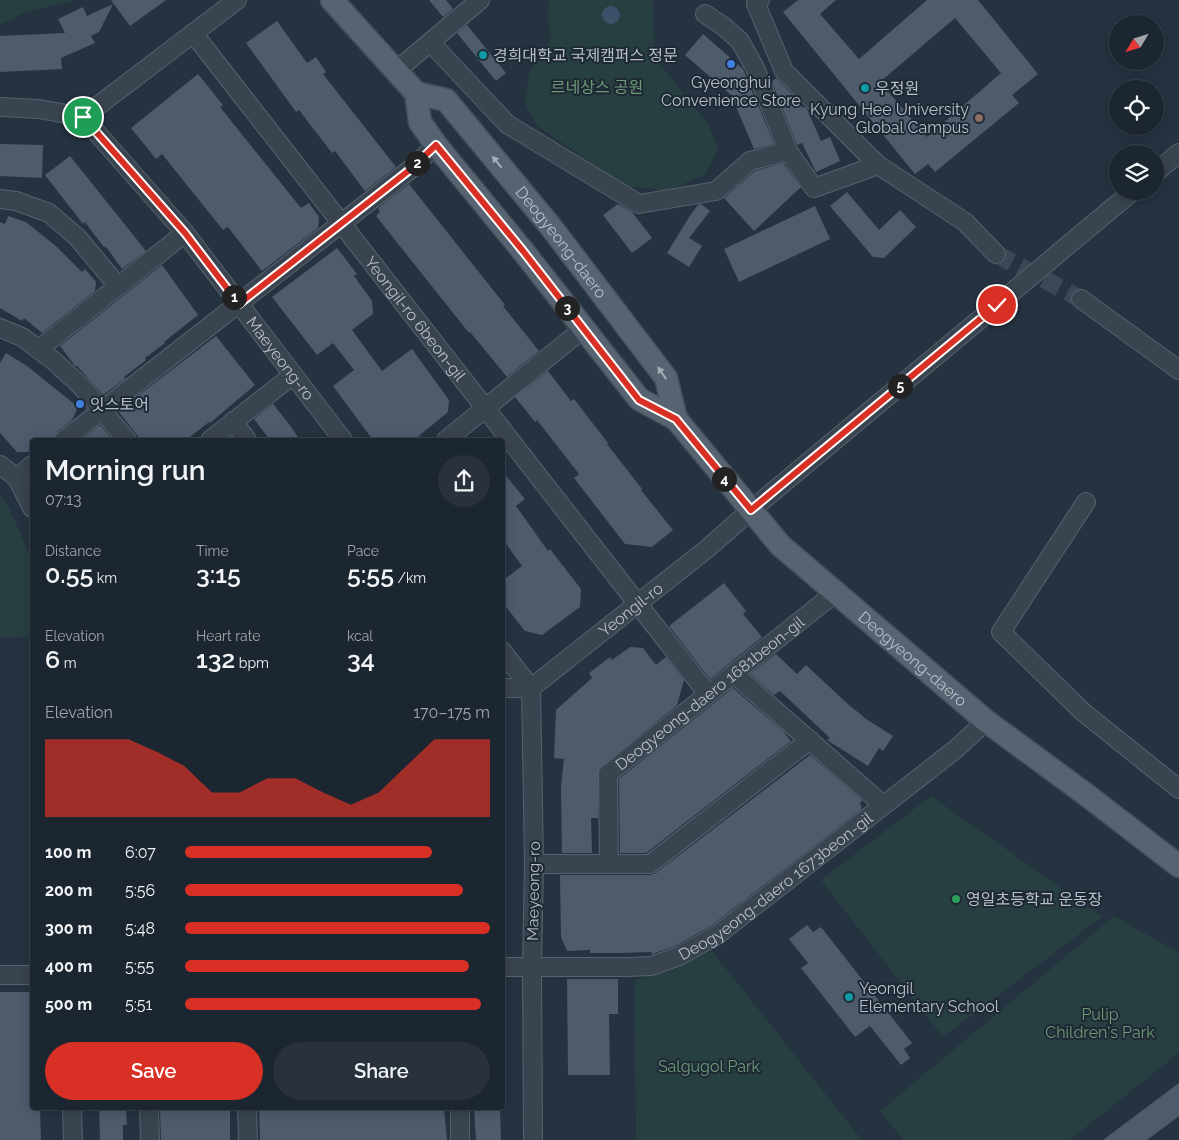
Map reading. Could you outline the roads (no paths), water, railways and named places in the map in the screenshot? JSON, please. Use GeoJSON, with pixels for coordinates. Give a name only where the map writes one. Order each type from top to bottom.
{"type":"FeatureCollection","features":[{"type":"Feature","properties":{"kind":"main road"},"geometry":{"type":"LineString","coordinates":[[332,0],[416,93]]}},
{"type":"Feature","properties":{"kind":"main road","name":"Deogyeong-daero"},"geometry":{"type":"LineString","coordinates":[[676,419],[666,378],[551,227],[446,100],[416,93],[420,122],[436,145],[523,251],[639,400],[676,419],[780,545],[986,721],[1179,866]]}},
{"type":"Feature","properties":{"kind":"street"},"geometry":{"type":"LineString","coordinates":[[0,107],[39,109],[83,117],[237,0]]}},
{"type":"Feature","properties":{"kind":"street"},"geometry":{"type":"LineString","coordinates":[[396,71],[480,0]]}},
{"type":"Feature","properties":{"kind":"street"},"geometry":{"type":"LineString","coordinates":[[760,0],[756,4],[784,71],[878,165],[965,222],[996,254]]}},
{"type":"Feature","properties":{"kind":"street"},"geometry":{"type":"LineString","coordinates":[[705,14],[740,41],[755,68],[788,151],[814,188],[878,165]]}},
{"type":"Feature","properties":{"kind":"street","name":"Yeongil-ro 6beon-gil"},"geometry":{"type":"LineString","coordinates":[[193,33],[708,694]]}},
{"type":"Feature","properties":{"kind":"street"},"geometry":{"type":"LineString","coordinates":[[431,43],[507,124],[639,204],[716,191],[750,161],[788,151]]}},
{"type":"Feature","properties":{"kind":"street","name":"Maeyeong-ro"},"geometry":{"type":"LineString","coordinates":[[83,117],[185,233],[340,438]]}},
{"type":"Feature","properties":{"kind":"street"},"geometry":{"type":"LineString","coordinates":[[67,438],[412,168],[436,145]]}},
{"type":"Feature","properties":{"kind":"street"},"geometry":{"type":"LineString","coordinates":[[1164,166],[1179,153]]}},
{"type":"Feature","properties":{"kind":"street"},"geometry":{"type":"LineString","coordinates":[[0,199],[16,201],[49,213],[77,237],[118,286]]}},
{"type":"Feature","properties":{"kind":"street","name":"Yeongil-ro"},"geometry":{"type":"LineString","coordinates":[[531,688],[708,548],[1122,200]]}},
{"type":"Feature","properties":{"kind":"street"},"geometry":{"type":"LineString","coordinates":[[39,349],[185,233]]}},
{"type":"Feature","properties":{"kind":"street"},"geometry":{"type":"LineString","coordinates":[[1081,299],[1179,370]]}},
{"type":"Feature","properties":{"kind":"street"},"geometry":{"type":"LineString","coordinates":[[0,328],[22,337],[39,349],[81,386],[125,438]]}},
{"type":"Feature","properties":{"kind":"street"},"geometry":{"type":"LineString","coordinates":[[448,438],[583,329]]}},
{"type":"Feature","properties":{"kind":"street"},"geometry":{"type":"LineString","coordinates":[[213,438],[293,375]]}},
{"type":"Feature","properties":{"kind":"street"},"geometry":{"type":"LineString","coordinates":[[233,422],[245,438]]}},
{"type":"Feature","properties":{"kind":"street"},"geometry":{"type":"LineString","coordinates":[[0,465],[17,478],[30,504]]}},
{"type":"Feature","properties":{"kind":"street"},"geometry":{"type":"LineString","coordinates":[[17,478],[30,467]]}},
{"type":"Feature","properties":{"kind":"street"},"geometry":{"type":"LineString","coordinates":[[1086,502],[1002,632],[1083,712],[1179,789]]}},
{"type":"Feature","properties":{"kind":"street","name":"Deogyeong-daero 1681beon-gil"},"geometry":{"type":"LineString","coordinates":[[609,864],[608,774],[835,593]]}},
{"type":"Feature","properties":{"kind":"street"},"geometry":{"type":"LineString","coordinates":[[505,655],[531,688]]}},
{"type":"Feature","properties":{"kind":"street"},"geometry":{"type":"LineString","coordinates":[[734,674],[883,805]]}},
{"type":"Feature","properties":{"kind":"street"},"geometry":{"type":"LineString","coordinates":[[505,688],[531,688]]}},
{"type":"Feature","properties":{"kind":"street","name":"Maeyeong-ro"},"geometry":{"type":"LineString","coordinates":[[531,688],[534,864],[532,966],[533,1140]]}},
{"type":"Feature","properties":{"kind":"street","name":"Deogyeong-daero 1673beon-gil"},"geometry":{"type":"LineString","coordinates":[[505,967],[627,968],[651,966],[679,956],[717,935],[956,748],[986,721]]}},
{"type":"Feature","properties":{"kind":"street"},"geometry":{"type":"LineString","coordinates":[[534,864],[650,864],[810,740]]}},
{"type":"Feature","properties":{"kind":"street"},"geometry":{"type":"LineString","coordinates":[[0,975],[30,975]]}},
{"type":"Feature","properties":{"kind":"street"},"geometry":{"type":"LineString","coordinates":[[72,1110],[73,1140]]}},
{"type":"Feature","properties":{"kind":"street"},"geometry":{"type":"LineString","coordinates":[[149,1110],[150,1140]]}},
{"type":"Feature","properties":{"kind":"street"},"geometry":{"type":"LineString","coordinates":[[248,1110],[248,1140]]}},
{"type":"Feature","properties":{"kind":"street"},"geometry":{"type":"LineString","coordinates":[[460,1110],[460,1140]]}},
{"type":"Feature","properties":{"kind":"water"},"geometry":{"type":"Polygon","coordinates":[[[607,6],[615,6],[620,11],[618,22],[607,24],[602,19],[602,11],[607,6]]]}},
{"type":"Feature","properties":{"kind":"tunnel"},"geometry":{"type":"LineString","coordinates":[[996,254],[1081,299]]}},
{"type":"Feature","properties":{"kind":"place","name":"경희대학교 국제캠퍼스 정문"},"geometry":{"type":"Point","coordinates":[483,55]}},
{"type":"Feature","properties":{"kind":"place","name":"Gyeonghui Convenience Store"},"geometry":{"type":"Point","coordinates":[731,64]}},
{"type":"Feature","properties":{"kind":"place","name":"우정원"},"geometry":{"type":"Point","coordinates":[865,88]}},
{"type":"Feature","properties":{"kind":"place","name":"Kyung Hee University Global Campus"},"geometry":{"type":"Point","coordinates":[979,118]}},
{"type":"Feature","properties":{"kind":"place","name":"잇스토어"},"geometry":{"type":"Point","coordinates":[80,404]}},
{"type":"Feature","properties":{"kind":"place","name":"영일초등학교 운동장"},"geometry":{"type":"Point","coordinates":[956,899]}},
{"type":"Feature","properties":{"kind":"place","name":"Yeongil Elementary School"},"geometry":{"type":"Point","coordinates":[849,997]}},
{"type":"Feature","properties":{"kind":"park label","name":"르네상스 공원"},"geometry":{"type":"Point","coordinates":[597,87]}},
{"type":"Feature","properties":{"kind":"park label","name":"Pulip Children's Park"},"geometry":{"type":"Point","coordinates":[1100,1023]}},
{"type":"Feature","properties":{"kind":"park label","name":"Salgugol Park"},"geometry":{"type":"Point","coordinates":[709,1066]}}]}
